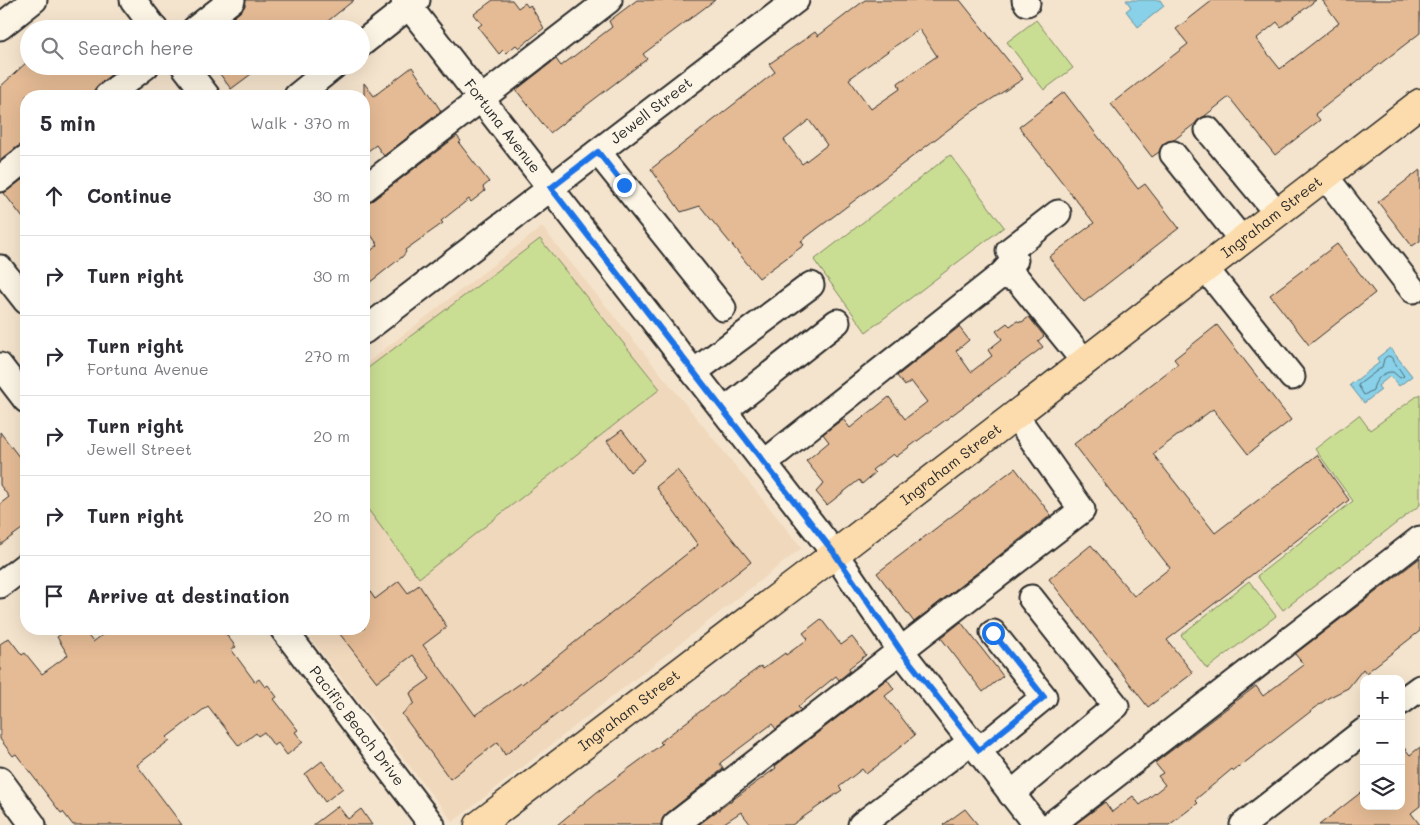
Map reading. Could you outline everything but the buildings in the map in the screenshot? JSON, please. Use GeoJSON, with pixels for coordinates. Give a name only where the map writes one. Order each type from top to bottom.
{"type":"FeatureCollection","features":[{"type":"Feature","properties":{"kind":"main road","name":"Ingraham Street"},"geometry":{"type":"LineString","coordinates":[[480,825],[1420,103]]}},
{"type":"Feature","properties":{"kind":"street"},"geometry":{"type":"LineString","coordinates":[[0,27],[34,0]]}},
{"type":"Feature","properties":{"kind":"street"},"geometry":{"type":"LineString","coordinates":[[133,0],[148,20]]}},
{"type":"Feature","properties":{"kind":"street"},"geometry":{"type":"LineString","coordinates":[[206,20],[232,0]]}},
{"type":"Feature","properties":{"kind":"street"},"geometry":{"type":"LineString","coordinates":[[370,184],[609,0]]}},
{"type":"Feature","properties":{"kind":"street","name":"Jewell Street"},"geometry":{"type":"LineString","coordinates":[[370,326],[796,0]]}},
{"type":"Feature","properties":{"kind":"street"},"geometry":{"type":"LineString","coordinates":[[370,36],[410,2]]}},
{"type":"Feature","properties":{"kind":"street","name":"Fortuna Avenue"},"geometry":{"type":"LineString","coordinates":[[410,2],[480,98],[835,554],[901,651],[1036,825]]}},
{"type":"Feature","properties":{"kind":"street"},"geometry":{"type":"LineString","coordinates":[[115,90],[134,75]]}},
{"type":"Feature","properties":{"kind":"street"},"geometry":{"type":"LineString","coordinates":[[191,75],[202,90]]}},
{"type":"Feature","properties":{"kind":"street"},"geometry":{"type":"LineString","coordinates":[[304,90],[323,75]]}},
{"type":"Feature","properties":{"kind":"street"},"geometry":{"type":"LineString","coordinates":[[1208,130],[1277,213]]}},
{"type":"Feature","properties":{"kind":"street"},"geometry":{"type":"LineString","coordinates":[[598,152],[723,308]]}},
{"type":"Feature","properties":{"kind":"street"},"geometry":{"type":"LineString","coordinates":[[1173,154],[1242,240]]}},
{"type":"Feature","properties":{"kind":"street"},"geometry":{"type":"LineString","coordinates":[[0,179],[20,163]]}},
{"type":"Feature","properties":{"kind":"street"},"geometry":{"type":"LineString","coordinates":[[1325,176],[1413,290]]}},
{"type":"Feature","properties":{"kind":"street"},"geometry":{"type":"LineString","coordinates":[[764,463],[1001,276],[1015,260],[1009,251],[1058,213]]}},
{"type":"Feature","properties":{"kind":"street"},"geometry":{"type":"LineString","coordinates":[[0,268],[20,293]]}},
{"type":"Feature","properties":{"kind":"street"},"geometry":{"type":"LineString","coordinates":[[1205,268],[1292,377]]}},
{"type":"Feature","properties":{"kind":"street"},"geometry":{"type":"LineString","coordinates":[[1001,276],[1018,280],[1084,361]]}},
{"type":"Feature","properties":{"kind":"street"},"geometry":{"type":"LineString","coordinates":[[694,372],[811,285]]}},
{"type":"Feature","properties":{"kind":"street"},"geometry":{"type":"LineString","coordinates":[[724,411],[837,322]]}},
{"type":"Feature","properties":{"kind":"street"},"geometry":{"type":"LineString","coordinates":[[0,366],[20,392]]}},
{"type":"Feature","properties":{"kind":"street"},"geometry":{"type":"LineString","coordinates":[[675,825],[1082,510],[1015,415]]}},
{"type":"Feature","properties":{"kind":"street"},"geometry":{"type":"LineString","coordinates":[[1051,825],[1420,539]]}},
{"type":"Feature","properties":{"kind":"street"},"geometry":{"type":"LineString","coordinates":[[1,582],[20,569]]}},
{"type":"Feature","properties":{"kind":"street"},"geometry":{"type":"LineString","coordinates":[[1011,794],[1116,706],[1031,598]]}},
{"type":"Feature","properties":{"kind":"street"},"geometry":{"type":"LineString","coordinates":[[861,825],[1044,697],[993,633]]}},
{"type":"Feature","properties":{"kind":"street","name":"Pacific Beach Drive"},"geometry":{"type":"LineString","coordinates":[[287,635],[432,825]]}},
{"type":"Feature","properties":{"kind":"street"},"geometry":{"type":"LineString","coordinates":[[1405,699],[1420,688]]}},
{"type":"Feature","properties":{"kind":"street"},"geometry":{"type":"LineString","coordinates":[[1243,825],[1360,734]]}},
{"type":"Feature","properties":{"kind":"street"},"geometry":{"type":"LineString","coordinates":[[0,780],[33,825]]}},
{"type":"Feature","properties":{"kind":"shaded area"},"geometry":{"type":"Polygon","coordinates":[[[542,227],[802,548],[453,822],[308,635],[370,635],[370,360],[542,227]]]}},
{"type":"Feature","properties":{"kind":"green space"},"geometry":{"type":"Polygon","coordinates":[[[1036,20],[1073,68],[1044,90],[1007,42],[1036,20]]]}},
{"type":"Feature","properties":{"kind":"green space"},"geometry":{"type":"Polygon","coordinates":[[[950,155],[1004,227],[866,332],[814,260],[950,155]]]}},
{"type":"Feature","properties":{"kind":"green space"},"geometry":{"type":"Polygon","coordinates":[[[540,239],[660,389],[419,578],[370,512],[370,366],[540,239]]]}},
{"type":"Feature","properties":{"kind":"green space"},"geometry":{"type":"Polygon","coordinates":[[[1420,394],[1420,505],[1283,610],[1257,576],[1353,501],[1315,449],[1359,415],[1370,430],[1420,394]]]}},
{"type":"Feature","properties":{"kind":"green space"},"geometry":{"type":"Polygon","coordinates":[[[1249,581],[1276,616],[1207,669],[1181,635],[1249,581]]]}},
{"type":"Feature","properties":{"kind":"water"},"geometry":{"type":"Polygon","coordinates":[[[1126,0],[1160,0],[1164,6],[1138,27],[1126,11],[1131,7],[1126,0]]]}},
{"type":"Feature","properties":{"kind":"water"},"geometry":{"type":"Polygon","coordinates":[[[1390,348],[1412,376],[1399,386],[1390,376],[1378,386],[1381,390],[1364,403],[1350,385],[1379,363],[1377,358],[1390,348]]]}},
{"type":"Feature","properties":{"kind":"route"},"geometry":{"type":"LineString","coordinates":[[624,185],[598,152],[551,188],[835,554],[901,651],[979,750],[1044,697],[993,633]]}}]}
